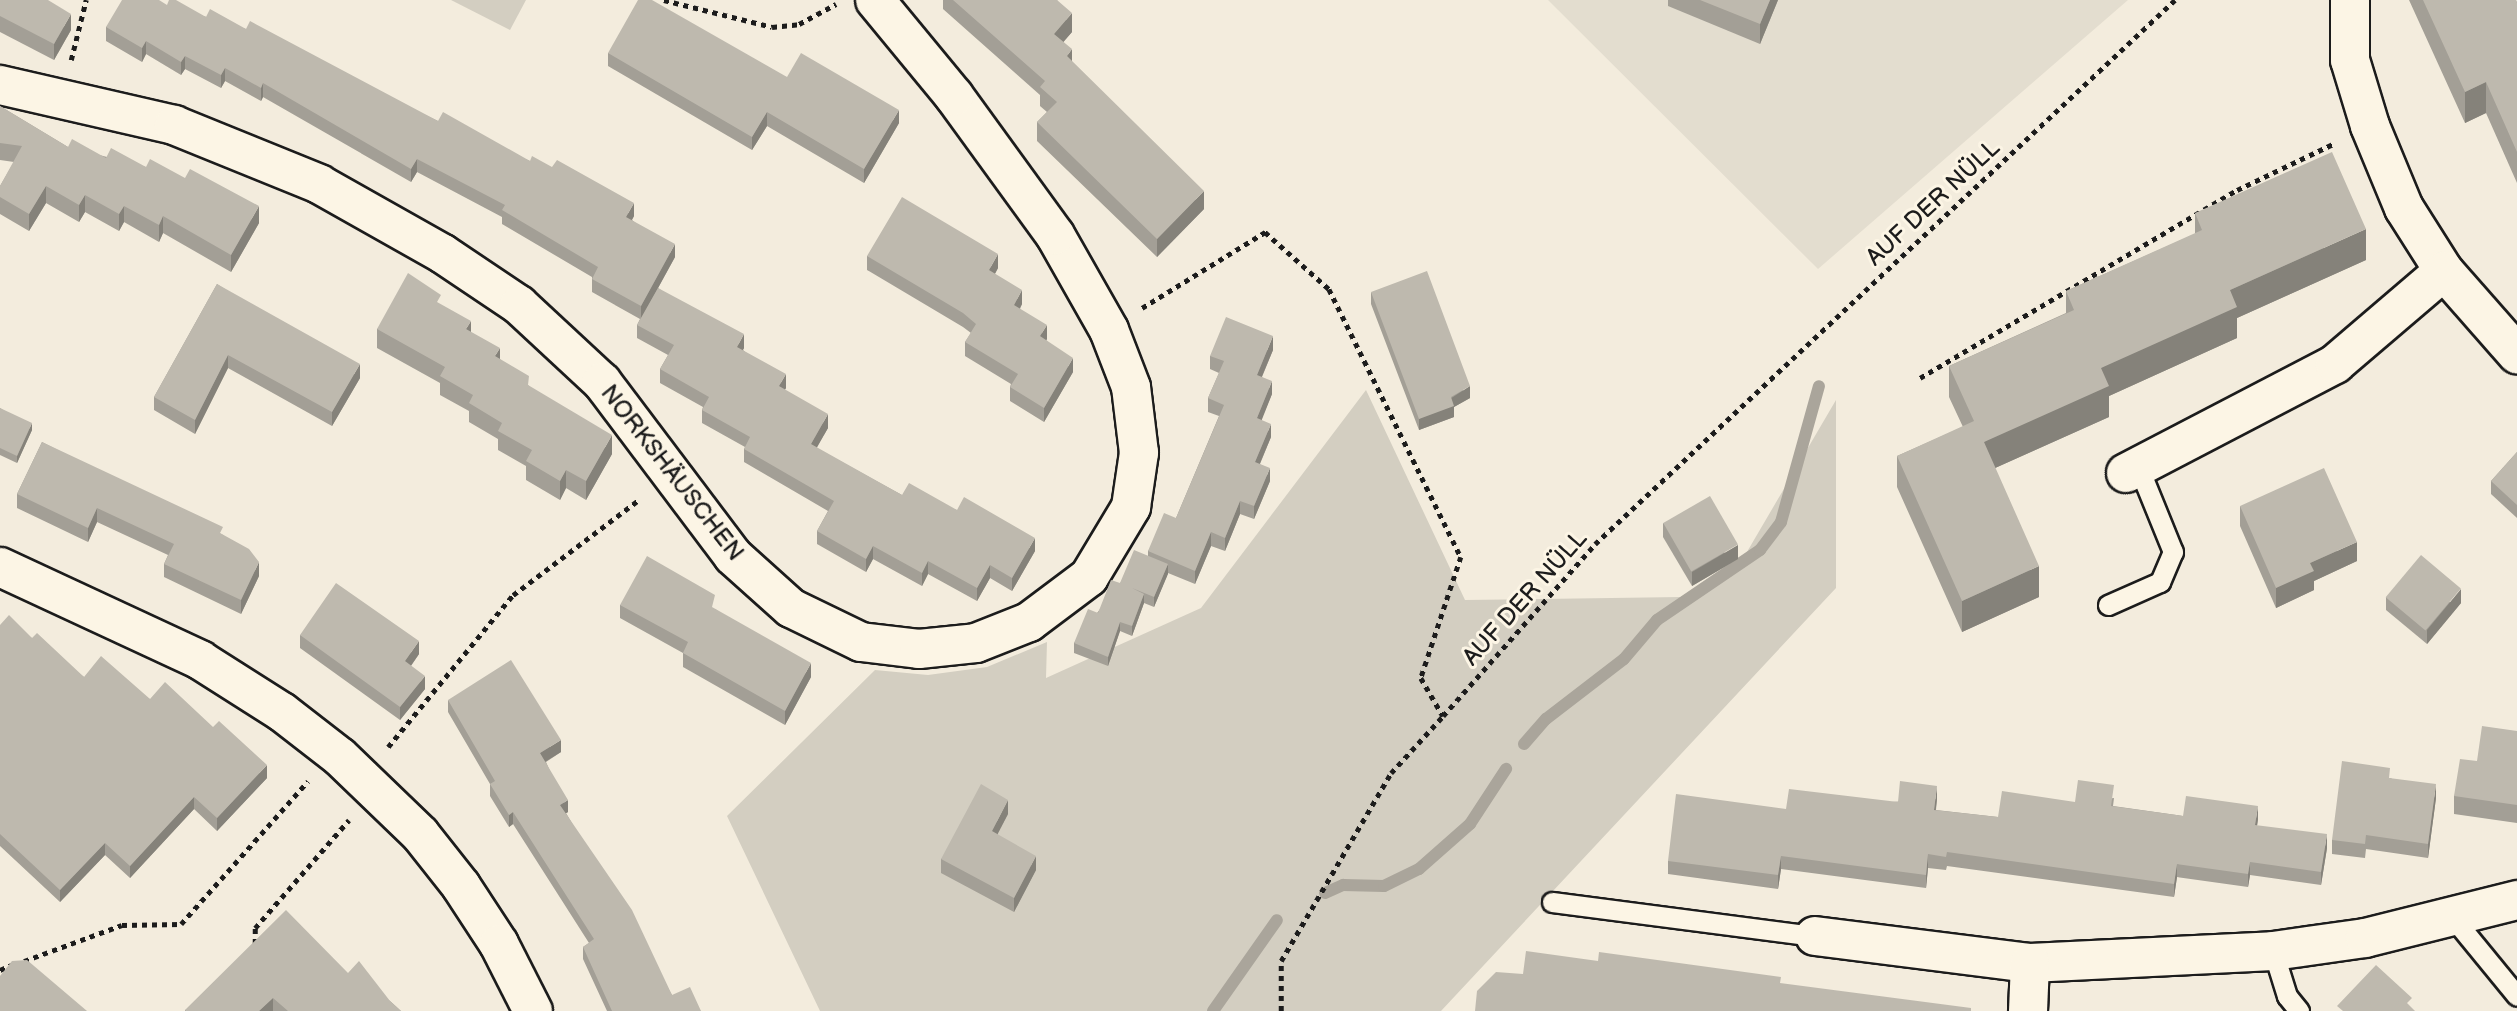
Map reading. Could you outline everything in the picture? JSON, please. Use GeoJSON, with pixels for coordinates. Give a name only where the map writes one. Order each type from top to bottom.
{"type":"FeatureCollection","features":[{"type":"Feature","properties":{"kind":"street","name":"NORKSHÄUSCHEN"},"geometry":{"type":"LineString","coordinates":[[0,85],[62,97],[198,134],[318,184],[443,254],[519,305],[602,382],[674,473],[733,556],[791,608],[862,642],[919,649],[976,643],[1029,622],[1089,577],[1131,507],[1139,453],[1131,387],[1109,330],[1055,235],[954,96],[875,0]]}},
{"type":"Feature","properties":{"kind":"street"},"geometry":{"type":"LineString","coordinates":[[2350,0],[2350,60],[2370,126],[2404,208],[2444,271],[2517,355]]}},
{"type":"Feature","properties":{"kind":"street"},"geometry":{"type":"LineString","coordinates":[[2132,470],[2335,364],[2444,271]]}},
{"type":"Feature","properties":{"kind":"street"},"geometry":{"type":"LineString","coordinates":[[0,567],[200,660],[282,712],[360,775],[420,834],[461,886],[499,944],[533,1011]]}},
{"type":"Feature","properties":{"kind":"street"},"geometry":{"type":"LineString","coordinates":[[1815,936],[2030,963],[2273,951],[2365,938],[2454,919],[2517,900]]}},
{"type":"Feature","properties":{"kind":"street"},"geometry":{"type":"LineString","coordinates":[[2028,1011],[2030,963]]}},
{"type":"Feature","properties":{"kind":"lane"},"geometry":{"type":"LineString","coordinates":[[2108,605],[2160,582],[2174,552],[2132,470]]}},
{"type":"Feature","properties":{"kind":"lane"},"geometry":{"type":"LineString","coordinates":[[1552,902],[1815,936]]}},
{"type":"Feature","properties":{"kind":"lane"},"geometry":{"type":"LineString","coordinates":[[2454,919],[2517,996]]}},
{"type":"Feature","properties":{"kind":"lane"},"geometry":{"type":"LineString","coordinates":[[2273,951],[2287,996],[2299,1011]]}},
{"type":"Feature","properties":{"kind":"path"},"geometry":{"type":"LineString","coordinates":[[62,97],[86,0]]}},
{"type":"Feature","properties":{"kind":"path"},"geometry":{"type":"LineString","coordinates":[[664,0],[772,27],[799,24],[843,0]]}},
{"type":"Feature","properties":{"kind":"path","name":"AUF DER NÜLL"},"geometry":{"type":"LineString","coordinates":[[1109,330],[1265,232],[1329,289],[1461,557],[1421,678],[1443,716],[1595,544],[2175,0]]}},
{"type":"Feature","properties":{"kind":"path"},"geometry":{"type":"LineString","coordinates":[[1920,378],[2237,190],[2370,126]]}},
{"type":"Feature","properties":{"kind":"path"},"geometry":{"type":"LineString","coordinates":[[254,956],[255,928],[360,775],[513,595],[674,473]]}},
{"type":"Feature","properties":{"kind":"path"},"geometry":{"type":"LineString","coordinates":[[1281,1011],[1281,961],[1380,790],[1443,716]]}},
{"type":"Feature","properties":{"kind":"path"},"geometry":{"type":"LineString","coordinates":[[0,970],[122,925],[181,924],[296,791],[360,775]]}},
{"type":"Feature","properties":{"kind":"shaded area"},"geometry":{"type":"Polygon","coordinates":[[[451,0],[526,0],[510,30],[451,0]]]}},
{"type":"Feature","properties":{"kind":"shaded area"},"geometry":{"type":"Polygon","coordinates":[[[1548,0],[2128,0],[1818,269],[1548,0]]]}},
{"type":"Feature","properties":{"kind":"shaded area"},"geometry":{"type":"Polygon","coordinates":[[[1366,390],[1465,600],[1681,597],[1744,557],[1836,400],[1836,588],[1441,1011],[820,1011],[727,816],[875,670],[928,675],[987,667],[1047,642],[1046,678],[1201,608],[1366,390]]]}},
{"type":"Feature","properties":{"kind":"building"},"geometry":{"type":"Polygon","coordinates":[[[0,0],[48,0],[71,14],[54,44],[0,16],[0,0]]]}},
{"type":"Feature","properties":{"kind":"building"},"geometry":{"type":"Polygon","coordinates":[[[122,0],[159,0],[167,5],[169,0],[176,0],[206,17],[210,9],[246,29],[250,21],[438,121],[443,112],[530,161],[532,156],[552,167],[557,160],[634,203],[626,217],[675,244],[641,306],[592,279],[598,267],[502,210],[505,205],[417,159],[411,169],[263,83],[261,88],[225,68],[221,75],[185,56],[181,62],[146,41],[142,48],[106,27],[122,0]]]}},
{"type":"Feature","properties":{"kind":"building"},"geometry":{"type":"Polygon","coordinates":[[[638,0],[652,0],[787,77],[801,53],[899,110],[864,169],[767,112],[752,137],[608,53],[638,0]]]}},
{"type":"Feature","properties":{"kind":"building"},"geometry":{"type":"Polygon","coordinates":[[[953,0],[1057,0],[1072,13],[1054,34],[1072,49],[1067,56],[1204,191],[1157,239],[1037,122],[1057,102],[1040,87],[1045,81],[953,0]]]}},
{"type":"Feature","properties":{"kind":"building"},"geometry":{"type":"Polygon","coordinates":[[[1700,0],[1770,0],[1760,24],[1700,0]]]}},
{"type":"Feature","properties":{"kind":"building"},"geometry":{"type":"Polygon","coordinates":[[[2423,0],[2516,0],[2517,152],[2486,82],[2465,92],[2423,0]]]}},
{"type":"Feature","properties":{"kind":"building"},"geometry":{"type":"Polygon","coordinates":[[[0,106],[68,147],[72,139],[106,158],[111,148],[146,167],[150,159],[185,178],[190,169],[259,206],[231,255],[163,216],[159,225],[124,206],[119,214],[85,195],[79,205],[46,186],[29,214],[0,197],[0,186],[22,146],[0,143],[0,106]]]}},
{"type":"Feature","properties":{"kind":"building"},"geometry":{"type":"Polygon","coordinates":[[[2332,152],[2366,229],[2230,290],[2237,307],[2101,368],[2109,386],[1984,442],[2039,566],[1962,601],[1897,456],[1974,421],[1949,366],[2074,310],[2066,291],[2202,230],[2195,213],[2332,152]]]}},
{"type":"Feature","properties":{"kind":"building"},"geometry":{"type":"Polygon","coordinates":[[[902,197],[998,254],[989,270],[1022,290],[1014,305],[1047,325],[1040,336],[1073,358],[1044,408],[1010,387],[1018,374],[965,342],[976,324],[963,313],[867,256],[902,197]]]}},
{"type":"Feature","properties":{"kind":"building"},"geometry":{"type":"Polygon","coordinates":[[[1427,271],[1470,386],[1451,397],[1454,406],[1419,419],[1371,292],[1427,271]]]}},
{"type":"Feature","properties":{"kind":"building"},"geometry":{"type":"Polygon","coordinates":[[[408,273],[441,295],[437,302],[471,321],[466,329],[500,348],[495,356],[529,376],[528,385],[612,435],[586,481],[566,470],[560,481],[526,461],[532,450],[498,431],[502,423],[469,403],[473,395],[440,376],[445,367],[377,329],[408,273]]]}},
{"type":"Feature","properties":{"kind":"building"},"geometry":{"type":"Polygon","coordinates":[[[217,284],[360,364],[332,412],[228,355],[195,420],[154,397],[217,284]]]}},
{"type":"Feature","properties":{"kind":"building"},"geometry":{"type":"Polygon","coordinates":[[[658,288],[744,334],[737,347],[786,374],[779,386],[828,414],[811,444],[902,495],[909,483],[957,510],[964,497],[1035,538],[1012,578],[990,565],[977,588],[928,561],[922,573],[873,546],[866,559],[817,531],[834,501],[744,449],[750,437],[702,410],[709,397],[660,369],[674,345],[637,325],[658,288]]]}},
{"type":"Feature","properties":{"kind":"building"},"geometry":{"type":"Polygon","coordinates":[[[1226,317],[1273,336],[1257,375],[1272,381],[1257,418],[1271,424],[1255,462],[1270,468],[1254,506],[1240,501],[1225,538],[1211,532],[1195,571],[1148,551],[1164,513],[1176,518],[1224,405],[1208,398],[1224,361],[1210,356],[1226,317]]]}},
{"type":"Feature","properties":{"kind":"building"},"geometry":{"type":"Polygon","coordinates":[[[0,408],[32,423],[17,456],[0,448],[0,408]]]}},
{"type":"Feature","properties":{"kind":"building"},"geometry":{"type":"Polygon","coordinates":[[[42,442],[223,527],[220,533],[249,549],[259,562],[241,600],[164,564],[174,544],[97,508],[88,528],[17,494],[42,442]]]}},
{"type":"Feature","properties":{"kind":"building"},"geometry":{"type":"Polygon","coordinates":[[[2517,452],[2517,505],[2491,481],[2517,452]]]}},
{"type":"Feature","properties":{"kind":"building"},"geometry":{"type":"Polygon","coordinates":[[[2324,468],[2357,542],[2310,563],[2314,571],[2276,588],[2240,506],[2324,468]]]}},
{"type":"Feature","properties":{"kind":"building"},"geometry":{"type":"Polygon","coordinates":[[[1710,496],[1738,544],[1691,571],[1663,523],[1710,496]]]}},
{"type":"Feature","properties":{"kind":"building"},"geometry":{"type":"Polygon","coordinates":[[[1134,550],[1168,564],[1154,597],[1132,588],[1144,594],[1132,626],[1120,622],[1108,657],[1074,643],[1088,609],[1098,613],[1111,580],[1120,583],[1134,550]]]}},
{"type":"Feature","properties":{"kind":"building"},"geometry":{"type":"Polygon","coordinates":[[[2421,555],[2461,588],[2425,631],[2386,597],[2421,555]]]}},
{"type":"Feature","properties":{"kind":"building"},"geometry":{"type":"Polygon","coordinates":[[[647,556],[715,595],[712,607],[811,663],[785,711],[683,653],[688,642],[620,605],[647,556]]]}},
{"type":"Feature","properties":{"kind":"building"},"geometry":{"type":"Polygon","coordinates":[[[336,583],[419,641],[405,661],[425,676],[400,707],[300,635],[336,583]]]}},
{"type":"Feature","properties":{"kind":"building"},"geometry":{"type":"Polygon","coordinates":[[[9,615],[32,638],[37,633],[84,677],[101,656],[150,699],[165,682],[213,727],[219,721],[267,765],[217,818],[194,797],[130,866],[105,843],[60,890],[0,834],[0,625],[9,615]]]}},
{"type":"Feature","properties":{"kind":"building"},"geometry":{"type":"Polygon","coordinates":[[[511,660],[561,740],[540,753],[568,800],[560,805],[632,910],[672,995],[690,987],[701,1011],[612,1011],[583,947],[594,939],[513,812],[509,815],[490,784],[495,781],[448,700],[511,660]]]}},
{"type":"Feature","properties":{"kind":"building"},"geometry":{"type":"Polygon","coordinates":[[[2482,726],[2517,731],[2517,805],[2454,796],[2460,759],[2477,761],[2482,726]]]}},
{"type":"Feature","properties":{"kind":"building"},"geometry":{"type":"Polygon","coordinates":[[[2342,761],[2390,768],[2389,778],[2436,784],[2428,844],[2366,835],[2365,844],[2332,840],[2342,761]]]}},
{"type":"Feature","properties":{"kind":"building"},"geometry":{"type":"Polygon","coordinates":[[[2078,780],[2114,785],[2111,806],[2183,816],[2186,796],[2258,806],[2255,825],[2327,834],[2321,872],[2250,862],[2248,874],[2177,864],[2174,884],[1947,852],[1946,857],[1928,854],[1926,875],[1781,856],[1778,875],[1668,861],[1676,794],[1786,809],[1789,789],[1898,802],[1900,781],[1937,786],[1934,810],[1998,817],[2002,791],[2075,802],[2078,780]]]}},
{"type":"Feature","properties":{"kind":"building"},"geometry":{"type":"Polygon","coordinates":[[[981,784],[1008,800],[992,831],[1036,856],[1014,898],[941,859],[981,784]]]}},
{"type":"Feature","properties":{"kind":"building"},"geometry":{"type":"Polygon","coordinates":[[[286,910],[348,973],[359,961],[401,1011],[288,1011],[273,998],[259,1011],[185,1010],[286,910]]]}},
{"type":"Feature","properties":{"kind":"building"},"geometry":{"type":"Polygon","coordinates":[[[1526,951],[1598,961],[1599,952],[1781,977],[1780,983],[1971,1008],[1971,1011],[1475,1011],[1477,991],[1496,972],[1523,974],[1526,951]]]}},
{"type":"Feature","properties":{"kind":"building"},"geometry":{"type":"Polygon","coordinates":[[[27,960],[87,1011],[0,1011],[0,976],[12,961],[27,960]]]}},
{"type":"Feature","properties":{"kind":"building"},"geometry":{"type":"Polygon","coordinates":[[[2376,965],[2412,998],[2407,1003],[2415,1011],[2343,1011],[2337,1006],[2376,965]]]}},
{"type":"Feature","properties":{"kind":"waterway"},"geometry":{"type":"LineString","coordinates":[[1524,744],[1546,719],[1624,659],[1657,620],[1760,550],[1781,522],[1819,386]]}},
{"type":"Feature","properties":{"kind":"waterway"},"geometry":{"type":"LineString","coordinates":[[1325,893],[1343,885],[1384,886],[1419,869],[1470,824],[1506,769]]}},
{"type":"Feature","properties":{"kind":"waterway"},"geometry":{"type":"LineString","coordinates":[[1213,1011],[1277,920]]}}]}
